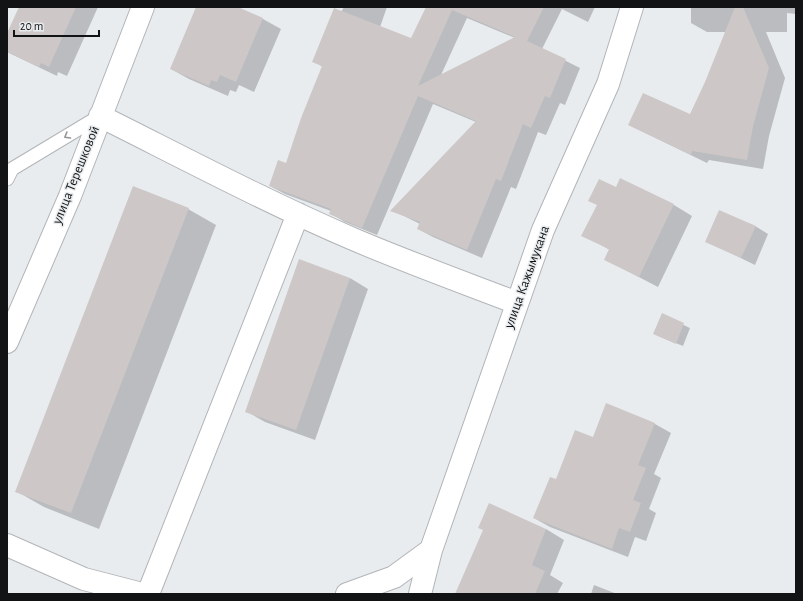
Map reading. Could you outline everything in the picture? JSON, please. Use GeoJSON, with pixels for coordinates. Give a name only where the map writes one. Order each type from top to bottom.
{"type":"FeatureCollection","features":[{"type":"Feature","properties":{"kind":"street","name":"улица Терешковой"},"geometry":{"type":"LineString","coordinates":[[7,342],[70,196],[143,7]]}},
{"type":"Feature","properties":{"kind":"street","name":"улица Кажымукана"},"geometry":{"type":"LineString","coordinates":[[420,594],[430,550],[543,230],[608,84],[632,7]]}},
{"type":"Feature","properties":{"kind":"street"},"geometry":{"type":"LineString","coordinates":[[100,116],[242,188],[298,214],[354,239],[517,303]]}},
{"type":"Feature","properties":{"kind":"street"},"geometry":{"type":"LineString","coordinates":[[148,594],[298,214]]}},
{"type":"Feature","properties":{"kind":"street"},"geometry":{"type":"LineString","coordinates":[[7,545],[84,579],[142,594]]}},
{"type":"Feature","properties":{"kind":"street"},"geometry":{"type":"LineString","coordinates":[[347,594],[394,577],[430,550]]}},
{"type":"Feature","properties":{"kind":"lane"},"geometry":{"type":"LineString","coordinates":[[7,179],[12,169],[100,116]]}},
{"type":"Feature","properties":{"kind":"building"},"geometry":{"type":"Polygon","coordinates":[[[19,7],[76,7],[49,67],[41,63],[39,67],[7,52],[7,33],[19,7]]]}},
{"type":"Feature","properties":{"kind":"building"},"geometry":{"type":"Polygon","coordinates":[[[196,7],[238,7],[263,18],[236,82],[220,75],[217,82],[211,80],[209,86],[170,69],[196,7]]]}},
{"type":"Feature","properties":{"kind":"building"},"geometry":{"type":"Polygon","coordinates":[[[426,7],[544,7],[527,41],[566,59],[550,98],[545,96],[531,128],[523,124],[501,181],[496,179],[467,250],[417,229],[420,222],[390,211],[476,121],[418,96],[362,228],[329,214],[331,209],[269,186],[278,160],[286,163],[301,118],[322,66],[312,62],[334,8],[411,38],[426,7]],[[452,10],[418,86],[515,37],[452,10]]]}},
{"type":"Feature","properties":{"kind":"building"},"geometry":{"type":"Polygon","coordinates":[[[735,7],[743,7],[769,68],[753,126],[747,160],[692,151],[691,155],[628,125],[643,93],[690,114],[705,82],[735,7]]]}},
{"type":"Feature","properties":{"kind":"building"},"geometry":{"type":"Polygon","coordinates":[[[620,178],[674,204],[639,277],[604,260],[609,249],[581,236],[597,205],[588,201],[599,179],[616,187],[620,178]]]}},
{"type":"Feature","properties":{"kind":"building"},"geometry":{"type":"Polygon","coordinates":[[[133,186],[189,208],[71,513],[15,492],[133,186]]]}},
{"type":"Feature","properties":{"kind":"building"},"geometry":{"type":"Polygon","coordinates":[[[719,210],[756,226],[741,258],[705,242],[719,210]]]}},
{"type":"Feature","properties":{"kind":"building"},"geometry":{"type":"Polygon","coordinates":[[[299,259],[350,278],[296,430],[245,412],[299,259]]]}},
{"type":"Feature","properties":{"kind":"building"},"geometry":{"type":"Polygon","coordinates":[[[662,313],[684,323],[676,344],[653,334],[662,313]]]}},
{"type":"Feature","properties":{"kind":"building"},"geometry":{"type":"Polygon","coordinates":[[[606,403],[655,423],[638,465],[646,468],[633,500],[641,503],[630,532],[619,528],[612,549],[533,518],[550,477],[556,479],[575,430],[593,437],[606,403]]]}},
{"type":"Feature","properties":{"kind":"building"},"geometry":{"type":"Polygon","coordinates":[[[489,503],[546,529],[532,565],[545,571],[535,594],[455,594],[483,530],[478,528],[489,503]]]}}]}
